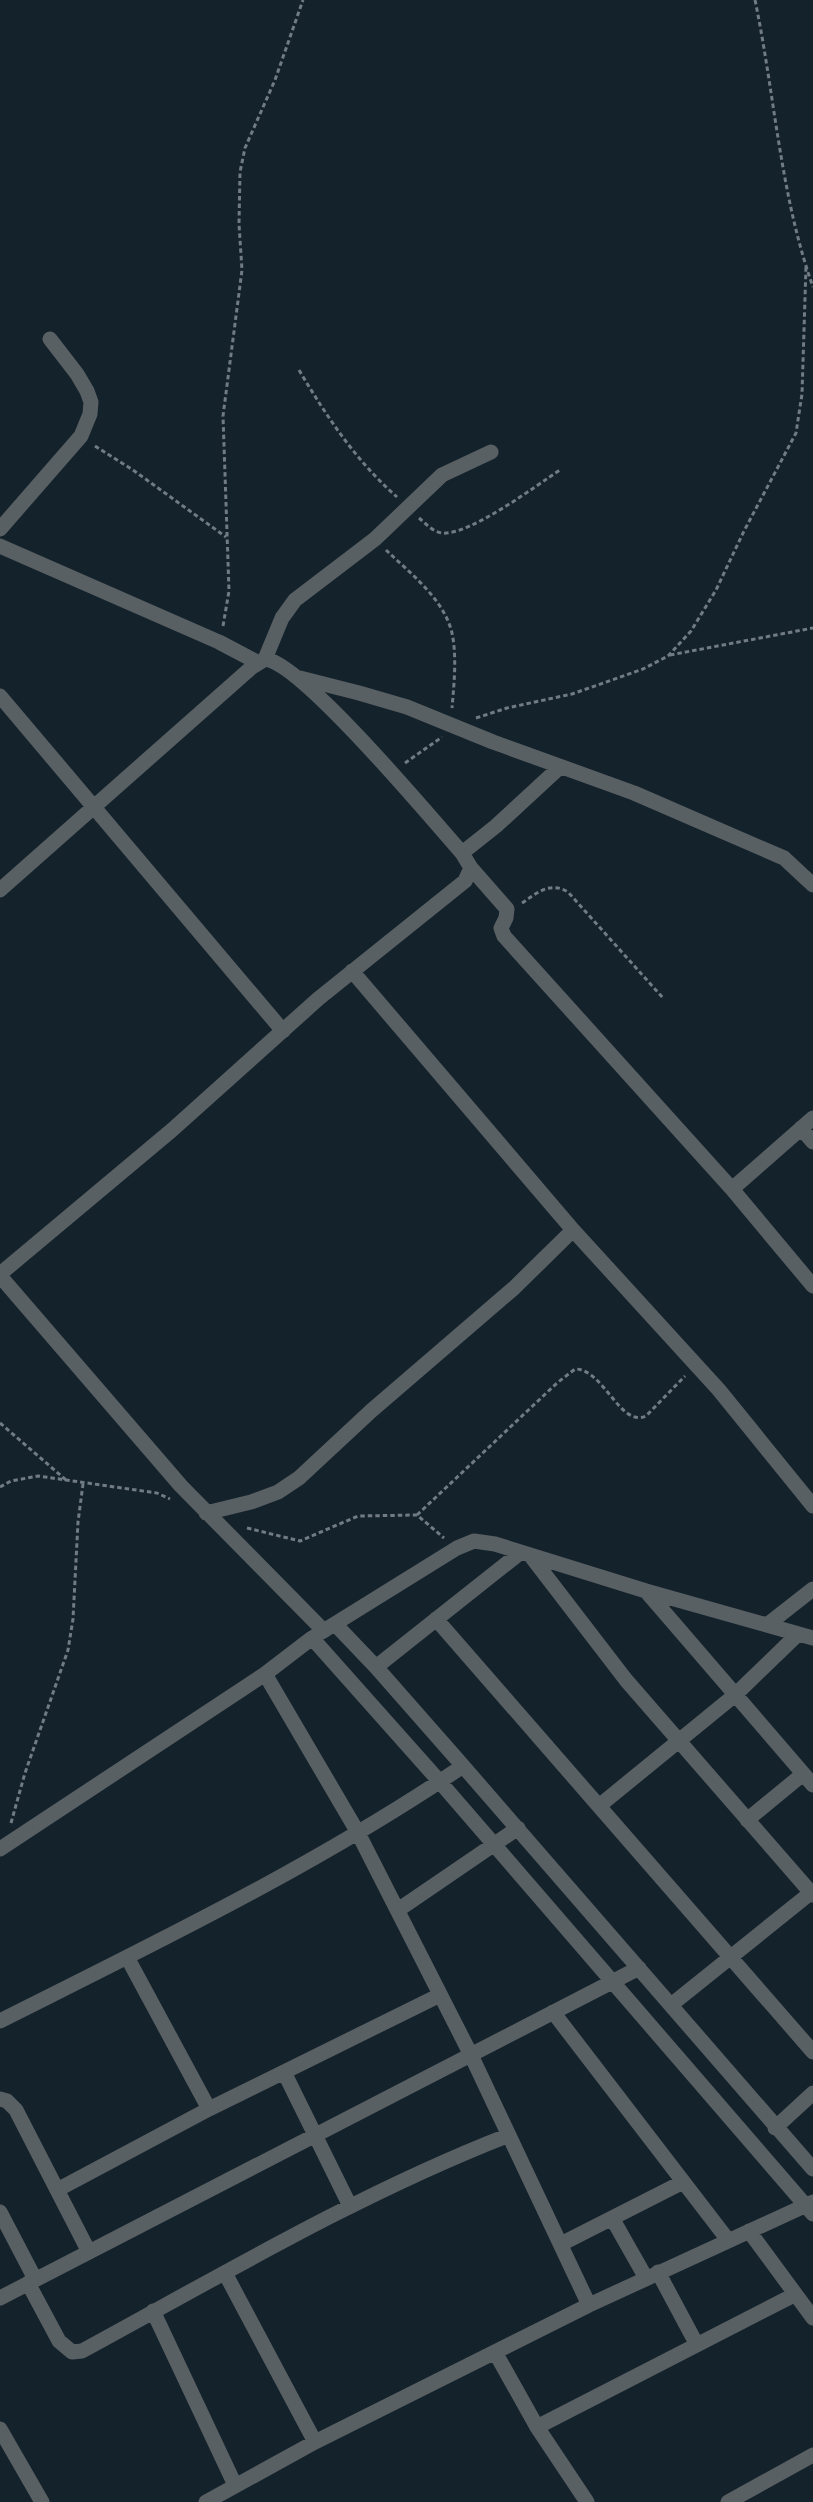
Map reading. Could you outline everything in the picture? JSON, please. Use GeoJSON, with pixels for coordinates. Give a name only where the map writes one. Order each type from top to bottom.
{"type":"FeatureCollection","features":[{"type":"Feature","properties":{"kind":"street"},"geometry":{"type":"LineString","coordinates":[[0,529],[81,436],[90,414],[91,402],[77,374],[50,339]]}},
{"type":"Feature","properties":{"kind":"street"},"geometry":{"type":"LineString","coordinates":[[0,890],[261,661],[282,618],[295,600],[375,539],[442,474],[491,452]]}},
{"type":"Feature","properties":{"kind":"street"},"geometry":{"type":"LineString","coordinates":[[0,546],[261,661],[282,665],[297,678],[338,716],[392,773],[462,853],[471,868],[507,909],[508,913],[501,928],[504,936],[732,1189],[813,1287]]}},
{"type":"Feature","properties":{"kind":"street"},"geometry":{"type":"LineString","coordinates":[[297,678],[397,704],[455,728],[634,793],[774,853],[798,869],[813,885]]}},
{"type":"Feature","properties":{"kind":"street"},"geometry":{"type":"LineString","coordinates":[[0,696],[283,1031]]}},
{"type":"Feature","properties":{"kind":"street"},"geometry":{"type":"LineString","coordinates":[[462,853],[520,805],[560,767]]}},
{"type":"Feature","properties":{"kind":"street"},"geometry":{"type":"LineString","coordinates":[[206,2502],[315,2442],[589,2305],[728,2240],[811,2207],[440,1782],[324,1631],[236,1540],[206,1513],[89,1381],[0,1275],[172,1130],[352,971],[465,881],[471,868]]}},
{"type":"Feature","properties":{"kind":"street"},"geometry":{"type":"LineString","coordinates":[[352,971],[573,1230],[719,1390],[813,1506]]}},
{"type":"Feature","properties":{"kind":"street"},"geometry":{"type":"LineString","coordinates":[[732,1189],[807,1123],[813,1142]]}},
{"type":"Feature","properties":{"kind":"street"},"geometry":{"type":"LineString","coordinates":[[206,1513],[269,1496],[299,1478],[371,1410],[513,1288],[573,1230]]}},
{"type":"Feature","properties":{"kind":"street"},"geometry":{"type":"LineString","coordinates":[[6,1845],[265,1674],[324,1631],[457,1548],[474,1541],[495,1544],[646,1591],[806,1636]]}},
{"type":"Feature","properties":{"kind":"street"},"geometry":{"type":"LineString","coordinates":[[376,1667],[436,1619],[526,1553]]}},
{"type":"Feature","properties":{"kind":"street"},"geometry":{"type":"LineString","coordinates":[[526,1553],[626,1680],[812,1893],[671,2005]]}},
{"type":"Feature","properties":{"kind":"street"},"geometry":{"type":"LineString","coordinates":[[767,1625],[813,1589]]}},
{"type":"Feature","properties":{"kind":"street"},"geometry":{"type":"LineString","coordinates":[[646,1591],[808,1780],[747,1820]]}},
{"type":"Feature","properties":{"kind":"street"},"geometry":{"type":"LineString","coordinates":[[436,1619],[813,2052]]}},
{"type":"Feature","properties":{"kind":"street"},"geometry":{"type":"LineString","coordinates":[[324,1631],[376,1667],[813,2169]]}},
{"type":"Feature","properties":{"kind":"street"},"geometry":{"type":"LineString","coordinates":[[599,1806],[806,1636]]}},
{"type":"Feature","properties":{"kind":"street"},"geometry":{"type":"LineString","coordinates":[[265,1674],[357,1831],[398,1910],[471,2055],[589,2305]]}},
{"type":"Feature","properties":{"kind":"street"},"geometry":{"type":"LineString","coordinates":[[0,2021],[280,1877],[463,1766]]}},
{"type":"Feature","properties":{"kind":"street"},"geometry":{"type":"LineString","coordinates":[[398,1910],[518,1828]]}},
{"type":"Feature","properties":{"kind":"street"},"geometry":{"type":"LineString","coordinates":[[126,1957],[209,2109]]}},
{"type":"Feature","properties":{"kind":"street"},"geometry":{"type":"LineString","coordinates":[[0,2298],[639,1968]]}},
{"type":"Feature","properties":{"kind":"street"},"geometry":{"type":"LineString","coordinates":[[57,2190],[209,2109],[440,1995]]}},
{"type":"Feature","properties":{"kind":"street"},"geometry":{"type":"LineString","coordinates":[[553,2012],[728,2240]]}},
{"type":"Feature","properties":{"kind":"street"},"geometry":{"type":"LineString","coordinates":[[284,2072],[350,2206]]}},
{"type":"Feature","properties":{"kind":"street"},"geometry":{"type":"LineString","coordinates":[[775,2128],[813,2093]]}},
{"type":"Feature","properties":{"kind":"street"},"geometry":{"type":"LineString","coordinates":[[0,2099],[7,2101],[16,2110],[89,2252]]}},
{"type":"Feature","properties":{"kind":"street"},"geometry":{"type":"LineString","coordinates":[[0,2212],[59,2341],[72,2352],[82,2351],[350,2206],[431,2166],[509,2135]]}},
{"type":"Feature","properties":{"kind":"street"},"geometry":{"type":"LineString","coordinates":[[561,2244],[683,2182]]}},
{"type":"Feature","properties":{"kind":"street"},"geometry":{"type":"LineString","coordinates":[[612,2218],[697,2345]]}},
{"type":"Feature","properties":{"kind":"street"},"geometry":{"type":"LineString","coordinates":[[749,2231],[813,2318]]}},
{"type":"Feature","properties":{"kind":"street"},"geometry":{"type":"LineString","coordinates":[[225,2273],[315,2442]]}},
{"type":"Feature","properties":{"kind":"street"},"geometry":{"type":"LineString","coordinates":[[537,2427],[794,2295]]}},
{"type":"Feature","properties":{"kind":"street"},"geometry":{"type":"LineString","coordinates":[[153,2312],[235,2485]]}},
{"type":"Feature","properties":{"kind":"street"},"geometry":{"type":"LineString","coordinates":[[495,2352],[537,2427],[587,2502]]}},
{"type":"Feature","properties":{"kind":"street"},"geometry":{"type":"LineString","coordinates":[[0,2429],[42,2502]]}},
{"type":"Feature","properties":{"kind":"street"},"geometry":{"type":"LineString","coordinates":[[728,2502],[813,2455]]}},
{"type":"Feature","properties":{"kind":"path"},"geometry":{"type":"LineString","coordinates":[[219,642],[229,591],[223,416],[242,270],[239,224],[240,172],[245,148],[275,80],[303,0]]}},
{"type":"Feature","properties":{"kind":"path"},"geometry":{"type":"LineString","coordinates":[[755,0],[785,183],[813,287]]}},
{"type":"Feature","properties":{"kind":"path"},"geometry":{"type":"LineString","coordinates":[[668,656],[691,631],[716,590],[744,531],[796,433],[802,394],[806,266]]}},
{"type":"Feature","properties":{"kind":"path"},"geometry":{"type":"LineString","coordinates":[[299,370],[318,402],[356,456],[437,532],[454,532],[475,523],[560,470]]}},
{"type":"Feature","properties":{"kind":"path"},"geometry":{"type":"LineString","coordinates":[[81,436],[226,537]]}},
{"type":"Feature","properties":{"kind":"path"},"geometry":{"type":"LineString","coordinates":[[375,539],[441,607],[447,621],[452,634],[452,713],[455,728]]}},
{"type":"Feature","properties":{"kind":"path"},"geometry":{"type":"LineString","coordinates":[[392,773],[455,728],[483,714],[572,694],[613,681],[668,656],[813,628]]}},
{"type":"Feature","properties":{"kind":"path"},"geometry":{"type":"LineString","coordinates":[[508,913],[544,889],[561,888],[568,892],[663,998]]}},
{"type":"Feature","properties":{"kind":"path"},"geometry":{"type":"LineString","coordinates":[[417,1515],[557,1383],[575,1369],[590,1372],[630,1416],[640,1419],[646,1416],[695,1365]]}},
{"type":"Feature","properties":{"kind":"path"},"geometry":{"type":"LineString","coordinates":[[0,1423],[67,1480]]}},
{"type":"Feature","properties":{"kind":"path"},"geometry":{"type":"LineString","coordinates":[[0,1487],[11,1481],[38,1476],[157,1493],[177,1502]]}},
{"type":"Feature","properties":{"kind":"path"},"geometry":{"type":"LineString","coordinates":[[6,1845],[16,1801],[68,1650],[73,1619],[78,1522],[83,1484]]}},
{"type":"Feature","properties":{"kind":"path"},"geometry":{"type":"LineString","coordinates":[[243,1527],[300,1541],[358,1516],[417,1515],[457,1548]]}}]}
